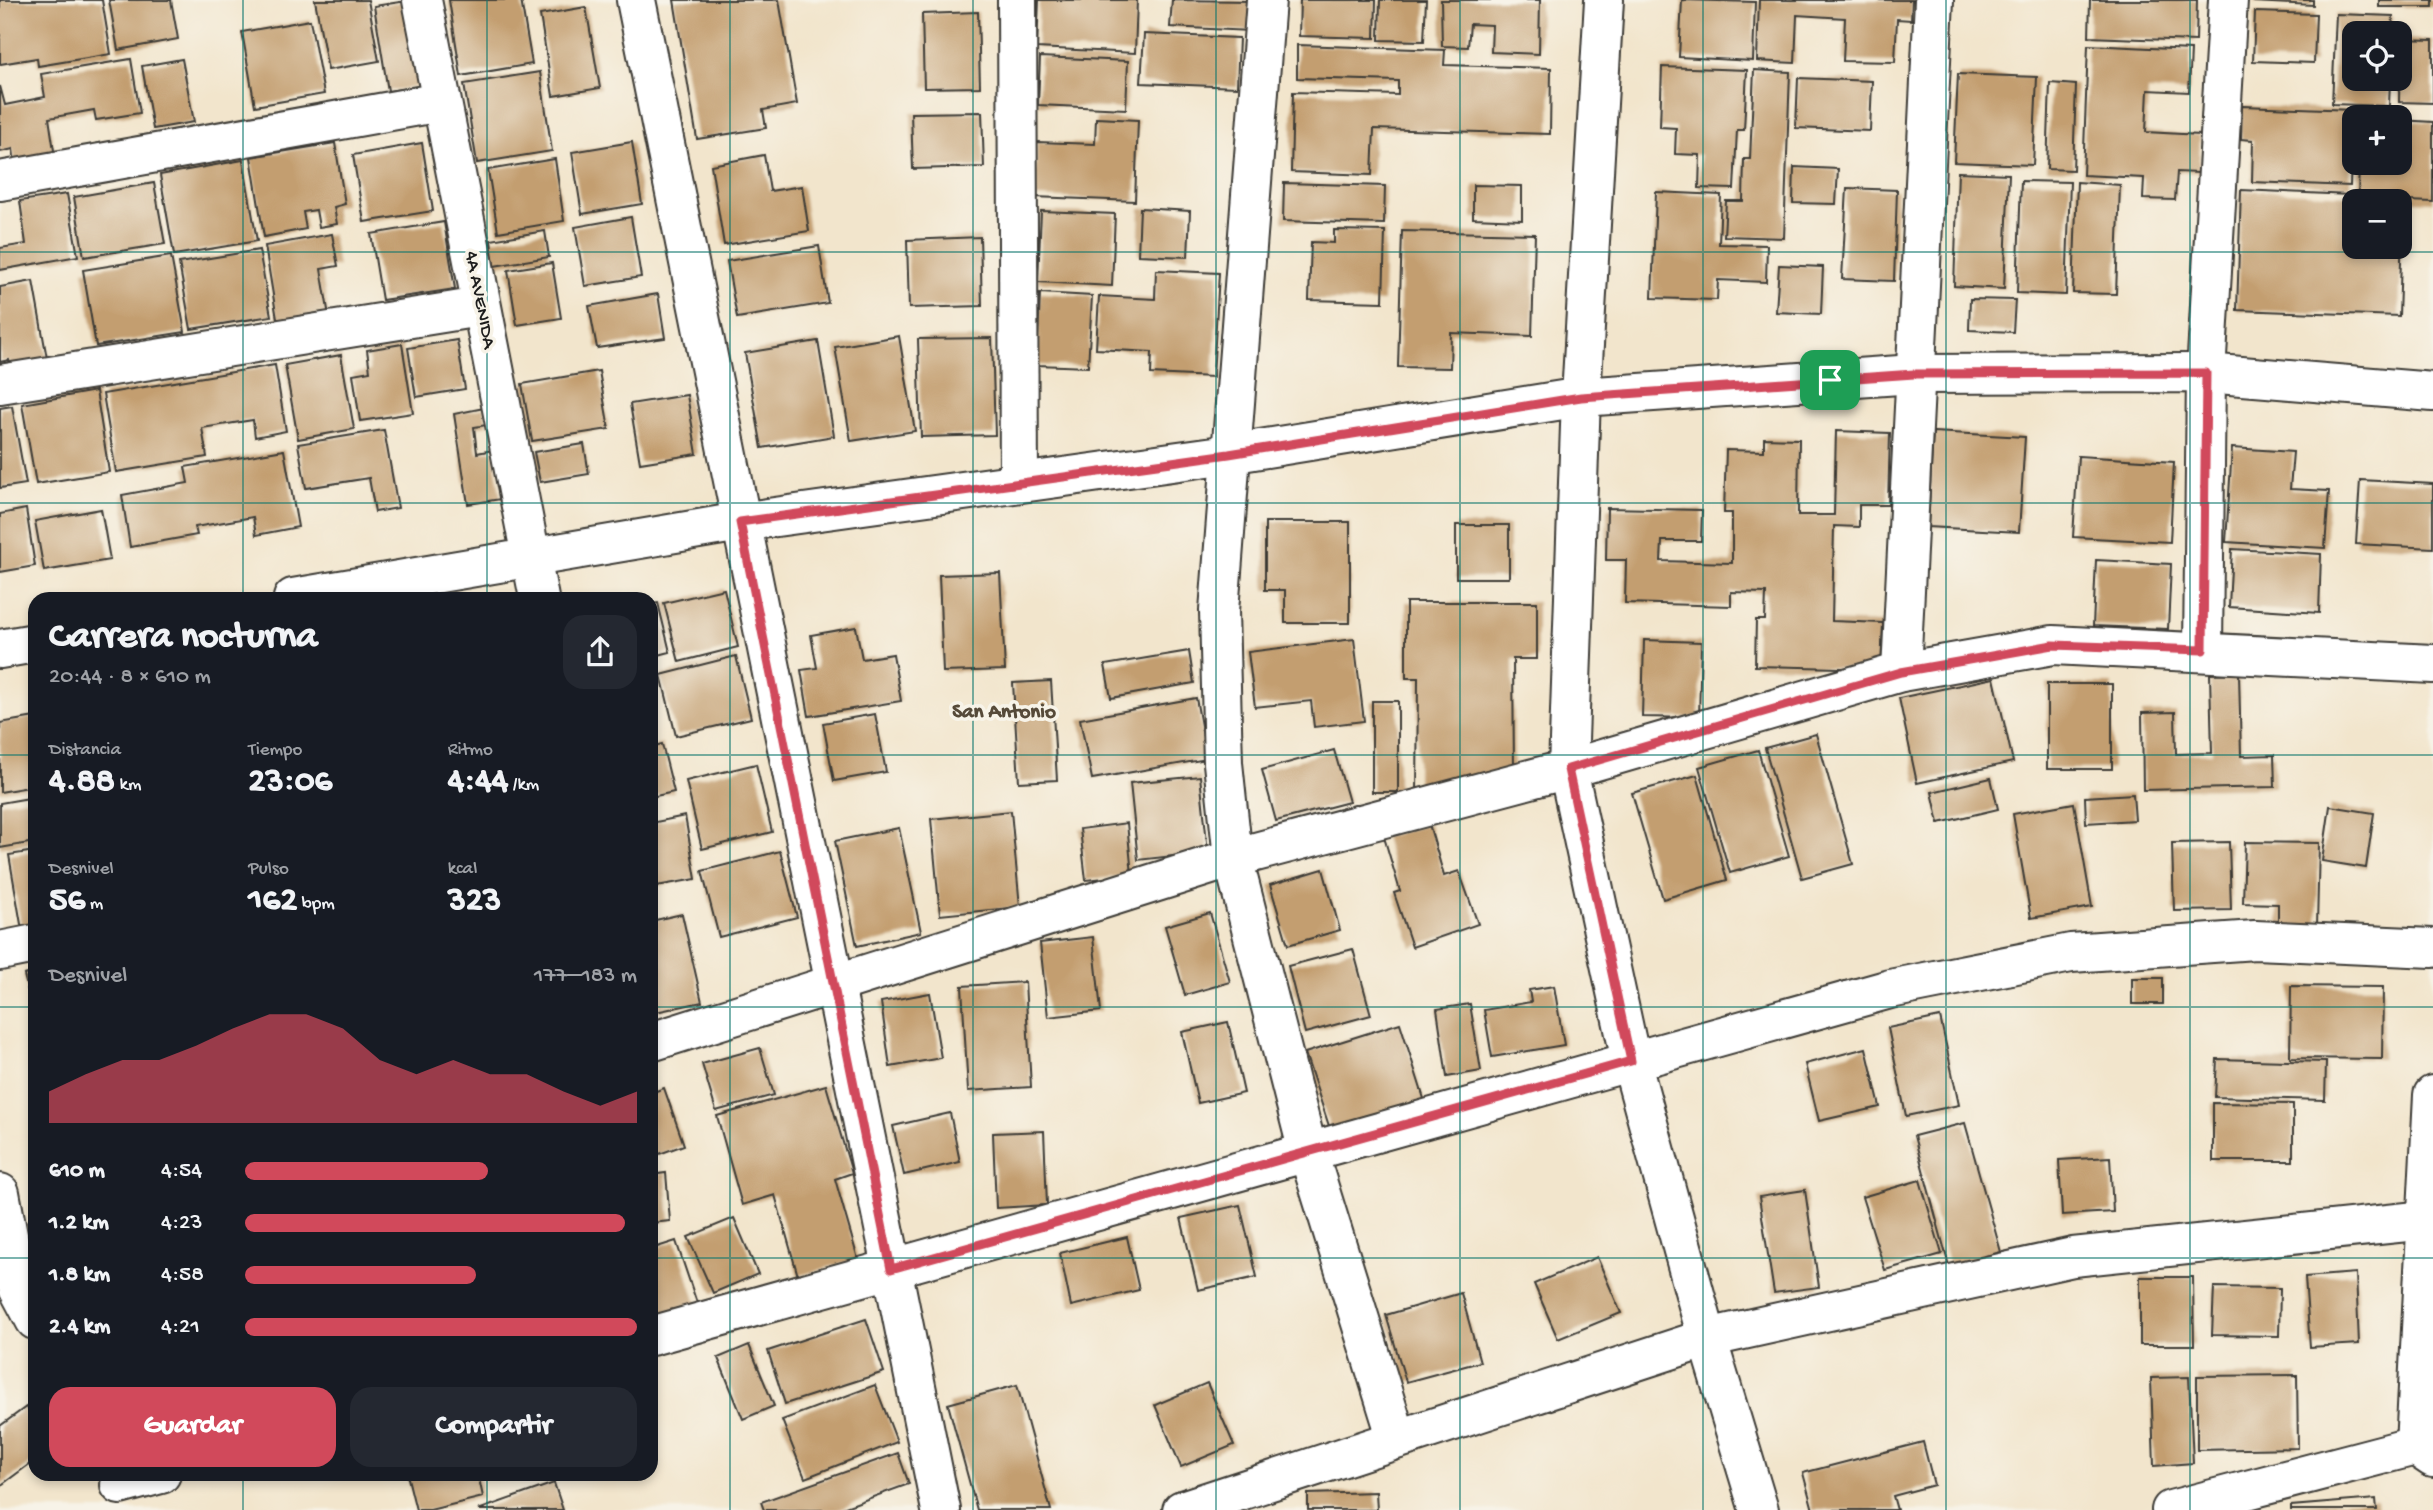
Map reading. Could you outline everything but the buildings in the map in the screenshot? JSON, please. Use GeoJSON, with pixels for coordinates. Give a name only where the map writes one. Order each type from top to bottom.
{"type":"FeatureCollection","features":[{"type":"Feature","properties":{"kind":"street","name":"4A AVENIDA"},"geometry":{"type":"LineString","coordinates":[[422,0],[538,592]]}},
{"type":"Feature","properties":{"kind":"street"},"geometry":{"type":"LineString","coordinates":[[636,0],[941,1510]]}},
{"type":"Feature","properties":{"kind":"street"},"geometry":{"type":"LineString","coordinates":[[1017,0],[1020,483]]}},
{"type":"Feature","properties":{"kind":"street"},"geometry":{"type":"LineString","coordinates":[[1266,0],[1219,611],[1223,763],[1233,858],[1308,1153],[1397,1439]]}},
{"type":"Feature","properties":{"kind":"street"},"geometry":{"type":"LineString","coordinates":[[1604,0],[1581,397],[1568,769],[1631,1061],[1706,1338],[1759,1510]]}},
{"type":"Feature","properties":{"kind":"street"},"geometry":{"type":"LineString","coordinates":[[1901,672],[1934,0]]}},
{"type":"Feature","properties":{"kind":"street"},"geometry":{"type":"LineString","coordinates":[[2203,650],[2206,373],[2228,0]]}},
{"type":"Feature","properties":{"kind":"street"},"geometry":{"type":"LineString","coordinates":[[0,181],[441,102]]}},
{"type":"Feature","properties":{"kind":"street"},"geometry":{"type":"LineString","coordinates":[[0,384],[480,307]]}},
{"type":"Feature","properties":{"kind":"street"},"geometry":{"type":"LineString","coordinates":[[355,592],[530,558],[740,522],[1229,454],[1581,397],[1914,374],[2206,373],[2433,391]]}},
{"type":"Feature","properties":{"kind":"street"},"geometry":{"type":"LineString","coordinates":[[0,649],[28,644]]}},
{"type":"Feature","properties":{"kind":"street"},"geometry":{"type":"LineString","coordinates":[[658,1040],[1233,858],[1568,769],[1901,672],[2053,645],[2203,650],[2433,664]]}},
{"type":"Feature","properties":{"kind":"street"},"geometry":{"type":"LineString","coordinates":[[658,1334],[1890,989],[2071,953],[2255,940],[2433,948]]}},
{"type":"Feature","properties":{"kind":"street"},"geometry":{"type":"LineString","coordinates":[[0,951],[28,945]]}},
{"type":"Feature","properties":{"kind":"street"},"geometry":{"type":"LineString","coordinates":[[2171,1510],[2424,1452],[2426,1220],[2433,1095]]}},
{"type":"Feature","properties":{"kind":"street"},"geometry":{"type":"LineString","coordinates":[[0,1193],[22,1296]]}},
{"type":"Feature","properties":{"kind":"street"},"geometry":{"type":"LineString","coordinates":[[1182,1510],[1706,1338],[2073,1257],[2426,1220]]}},
{"type":"Feature","properties":{"kind":"street"},"geometry":{"type":"LineString","coordinates":[[120,1489],[141,1481]]}},
{"type":"Feature","properties":{"kind":"district","name":"San Antonio"},"geometry":{"type":"Point","coordinates":[1004,713]}},
{"type":"Feature","properties":{"kind":"route"},"geometry":{"type":"LineString","coordinates":[[2206,373],[2203,650],[2053,645],[1901,672],[1568,769],[1631,1061],[891,1269],[740,522],[1229,454],[1581,397],[1830,380],[1914,374],[2206,373]]}}]}
